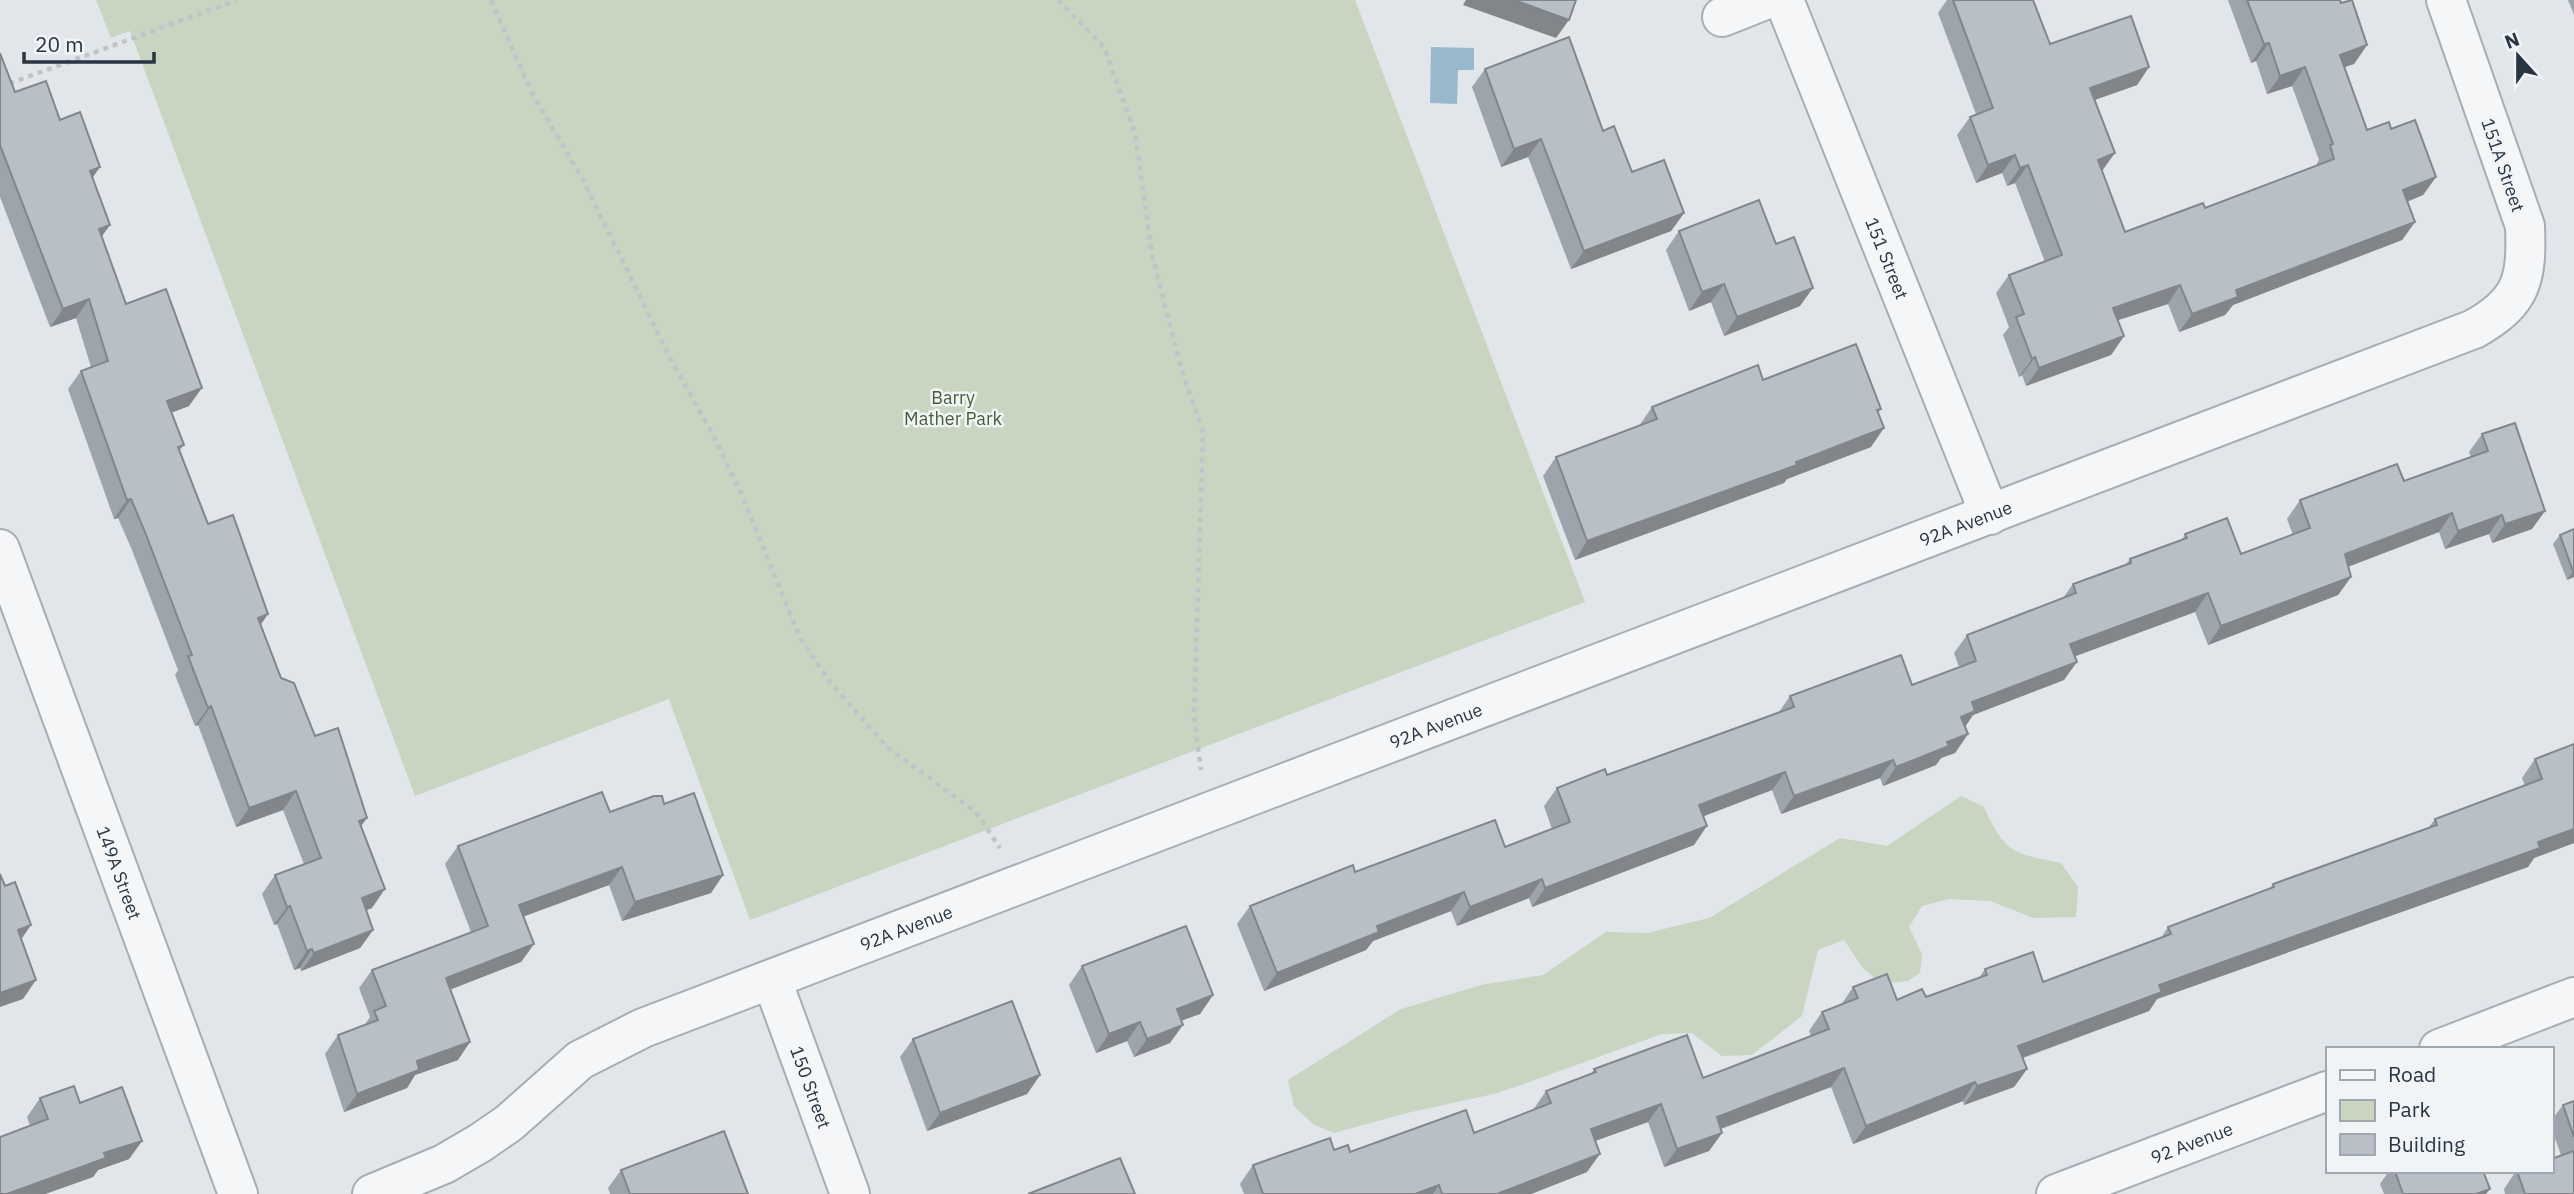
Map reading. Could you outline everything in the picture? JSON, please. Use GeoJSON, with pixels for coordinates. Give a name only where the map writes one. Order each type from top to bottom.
{"type":"FeatureCollection","features":[{"type":"Feature","properties":{"kind":"street"},"geometry":{"type":"LineString","coordinates":[[1722,17],[1765,0]]}},
{"type":"Feature","properties":{"kind":"street","name":"151 Street"},"geometry":{"type":"LineString","coordinates":[[1784,0],[1990,515]]}},
{"type":"Feature","properties":{"kind":"street","name":"151A Street"},"geometry":{"type":"LineString","coordinates":[[2446,0],[2525,226],[2526,265],[2518,292]]}},
{"type":"Feature","properties":{"kind":"street","name":"92A Avenue"},"geometry":{"type":"LineString","coordinates":[[372,1194],[444,1164],[480,1143],[509,1123],[580,1060],[611,1042],[2474,329],[2506,310],[2518,292]]}},
{"type":"Feature","properties":{"kind":"street","name":"149A Street"},"geometry":{"type":"LineString","coordinates":[[0,550],[239,1194]]}},
{"type":"Feature","properties":{"kind":"street","name":"150 Street"},"geometry":{"type":"LineString","coordinates":[[772,980],[850,1194]]}},
{"type":"Feature","properties":{"kind":"street"},"geometry":{"type":"LineString","coordinates":[[2444,1047],[2574,997]]}},
{"type":"Feature","properties":{"kind":"street","name":"92 Avenue"},"geometry":{"type":"LineString","coordinates":[[2056,1194],[2326,1091]]}},
{"type":"Feature","properties":{"kind":"path"},"geometry":{"type":"LineString","coordinates":[[0,87],[237,0]]}},
{"type":"Feature","properties":{"kind":"path"},"geometry":{"type":"LineString","coordinates":[[491,0],[532,93],[583,180],[670,358],[724,458],[800,638],[830,682],[887,747],[976,812],[1006,856]]}},
{"type":"Feature","properties":{"kind":"path"},"geometry":{"type":"LineString","coordinates":[[1058,0],[1104,47],[1135,133],[1152,255],[1181,368],[1203,432],[1194,717],[1198,762],[1204,781]]}},
{"type":"Feature","properties":{"kind":"green space","name":"Barry Mather Park"},"geometry":{"type":"Polygon","coordinates":[[[96,0],[1355,0],[1585,602],[750,920],[669,699],[415,796],[130,31],[111,38],[96,0]]]}},
{"type":"Feature","properties":{"kind":"green space"},"geometry":{"type":"Polygon","coordinates":[[[1961,796],[1984,807],[1998,834],[2012,849],[2032,857],[2061,863],[2078,887],[2076,917],[2034,918],[1990,901],[1949,899],[1922,906],[1909,927],[1922,954],[1920,973],[1908,981],[1881,984],[1862,967],[1844,940],[1818,950],[1802,1016],[1752,1055],[1722,1056],[1692,1033],[1662,1034],[1498,1093],[1407,1113],[1334,1133],[1313,1124],[1294,1106],[1288,1080],[1401,1009],[1481,985],[1543,975],[1606,932],[1647,933],[1709,918],[1840,838],[1887,846],[1961,796]]]}},
{"type":"Feature","properties":{"kind":"water"},"geometry":{"type":"Polygon","coordinates":[[[1431,47],[1474,48],[1474,70],[1458,70],[1457,104],[1430,103],[1431,47]]]}},
{"type":"Feature","properties":{"kind":"building"},"geometry":{"type":"Polygon","coordinates":[[[1514,0],[1576,0],[1569,20],[1514,0]]]}},
{"type":"Feature","properties":{"kind":"building"},"geometry":{"type":"Polygon","coordinates":[[[1953,0],[2033,0],[2050,44],[2131,16],[2149,67],[2090,88],[2115,153],[2098,160],[2125,232],[2203,203],[2205,208],[2334,159],[2330,145],[2333,144],[2305,67],[2280,76],[2269,43],[2264,44],[2247,0],[2340,0],[2341,3],[2352,0],[2367,45],[2340,55],[2367,130],[2389,122],[2391,129],[2415,120],[2436,177],[2403,190],[2415,222],[2236,290],[2238,297],[2192,314],[2180,285],[2113,308],[2124,336],[2039,368],[2035,357],[2032,359],[2016,317],[2024,314],[2009,275],[2062,255],[2028,165],[2020,168],[2015,155],[1988,165],[1970,117],[1993,108],[1953,0]]]}},
{"type":"Feature","properties":{"kind":"building"},"geometry":{"type":"Polygon","coordinates":[[[1569,37],[1603,131],[1614,126],[1632,172],[1664,160],[1684,213],[1584,251],[1541,139],[1514,149],[1485,69],[1569,37]]]}},
{"type":"Feature","properties":{"kind":"building"},"geometry":{"type":"Polygon","coordinates":[[[0,53],[15,92],[46,81],[60,120],[80,112],[100,167],[90,171],[110,225],[99,229],[126,304],[166,289],[202,388],[167,401],[184,445],[178,447],[208,524],[233,515],[268,614],[258,618],[281,678],[294,683],[315,736],[338,728],[367,818],[359,821],[385,889],[362,898],[373,930],[314,953],[312,949],[307,951],[275,875],[321,858],[296,791],[249,808],[211,706],[208,708],[188,656],[192,655],[145,532],[131,499],[127,500],[81,371],[108,361],[89,299],[63,309],[0,145],[0,53]]]}},
{"type":"Feature","properties":{"kind":"building"},"geometry":{"type":"Polygon","coordinates":[[[1759,200],[1776,244],[1794,237],[1813,288],[1737,317],[1724,284],[1702,292],[1679,231],[1759,200]]]}},
{"type":"Feature","properties":{"kind":"building"},"geometry":{"type":"Polygon","coordinates":[[[1856,344],[1881,409],[1877,410],[1884,428],[1796,462],[1797,465],[1587,541],[1556,457],[1657,419],[1652,407],[1758,365],[1763,380],[1856,344]]]}},
{"type":"Feature","properties":{"kind":"building"},"geometry":{"type":"Polygon","coordinates":[[[2515,423],[2545,511],[2505,524],[2502,515],[2458,531],[2452,513],[2345,554],[2351,577],[2221,626],[2208,593],[2070,644],[2077,662],[1972,702],[1975,711],[1961,717],[1968,734],[1947,742],[1949,746],[1896,767],[1893,760],[1794,796],[1785,772],[1699,805],[1707,826],[1545,888],[1542,879],[1470,907],[1464,892],[1377,926],[1379,932],[1277,973],[1250,906],[1353,865],[1355,872],[1495,820],[1505,847],[1570,822],[1557,788],[1605,769],[1607,775],[1794,707],[1790,696],[1901,655],[1912,685],[1976,661],[1967,635],[2076,593],[2073,584],[2131,563],[2130,559],[2187,538],[2185,534],[2227,518],[2241,554],[2310,528],[2300,500],[2397,464],[2404,481],[2488,451],[2482,434],[2515,423]]]}},
{"type":"Feature","properties":{"kind":"building"},"geometry":{"type":"Polygon","coordinates":[[[2574,529],[2574,570],[2573,571],[2560,535],[2574,529]]]}},
{"type":"Feature","properties":{"kind":"building"},"geometry":{"type":"Polygon","coordinates":[[[2574,744],[2574,829],[2538,842],[2540,848],[2159,985],[2162,992],[2018,1046],[2027,1069],[1977,1086],[1975,1082],[1866,1126],[1844,1068],[1717,1117],[1722,1133],[1677,1149],[1661,1104],[1591,1129],[1600,1154],[1497,1194],[1442,1194],[1439,1185],[1415,1194],[1263,1194],[1253,1165],[1330,1138],[1334,1150],[1348,1145],[1350,1152],[1466,1110],[1474,1133],[1551,1103],[1546,1091],[1596,1072],[1594,1069],[1687,1035],[1703,1078],[1829,1029],[1822,1012],[1858,998],[1853,987],[1887,974],[1897,1000],[1922,989],[1926,997],[1987,975],[1985,969],[2033,952],[2043,982],[2171,934],[2168,927],[2274,887],[2273,884],[2437,825],[2435,819],[2542,779],[2535,759],[2574,744]]]}},
{"type":"Feature","properties":{"kind":"building"},"geometry":{"type":"Polygon","coordinates":[[[602,792],[610,812],[654,796],[662,796],[664,804],[694,793],[723,875],[635,902],[622,867],[519,905],[534,944],[446,978],[470,1042],[417,1061],[419,1070],[357,1094],[338,1035],[378,1020],[374,1011],[386,1006],[372,970],[488,926],[458,846],[602,792]]]}},
{"type":"Feature","properties":{"kind":"building"},"geometry":{"type":"Polygon","coordinates":[[[0,874],[5,886],[15,882],[31,925],[18,930],[36,980],[0,993],[0,874]]]}},
{"type":"Feature","properties":{"kind":"building"},"geometry":{"type":"Polygon","coordinates":[[[1186,926],[1213,995],[1177,1009],[1183,1025],[1147,1039],[1140,1022],[1109,1034],[1082,966],[1186,926]]]}},
{"type":"Feature","properties":{"kind":"building"},"geometry":{"type":"Polygon","coordinates":[[[1012,1001],[1040,1075],[940,1113],[913,1039],[1012,1001]]]}},
{"type":"Feature","properties":{"kind":"building"},"geometry":{"type":"Polygon","coordinates":[[[74,1086],[80,1103],[122,1087],[142,1141],[104,1153],[106,1158],[7,1194],[0,1194],[0,1137],[48,1119],[40,1098],[74,1086]]]}},
{"type":"Feature","properties":{"kind":"building"},"geometry":{"type":"Polygon","coordinates":[[[2574,1101],[2574,1137],[2563,1105],[2574,1101]]]}},
{"type":"Feature","properties":{"kind":"building"},"geometry":{"type":"Polygon","coordinates":[[[724,1131],[748,1194],[630,1194],[621,1170],[724,1131]]]}},
{"type":"Feature","properties":{"kind":"building"},"geometry":{"type":"Polygon","coordinates":[[[2574,1151],[2574,1194],[2525,1194],[2518,1173],[2553,1173],[2553,1158],[2574,1151]]]}},
{"type":"Feature","properties":{"kind":"building"},"geometry":{"type":"Polygon","coordinates":[[[1120,1158],[1135,1194],[1028,1194],[1120,1158]]]}},
{"type":"Feature","properties":{"kind":"building"},"geometry":{"type":"Polygon","coordinates":[[[2396,1173],[2484,1173],[2490,1189],[2476,1194],[2403,1194],[2396,1173]]]}}]}
